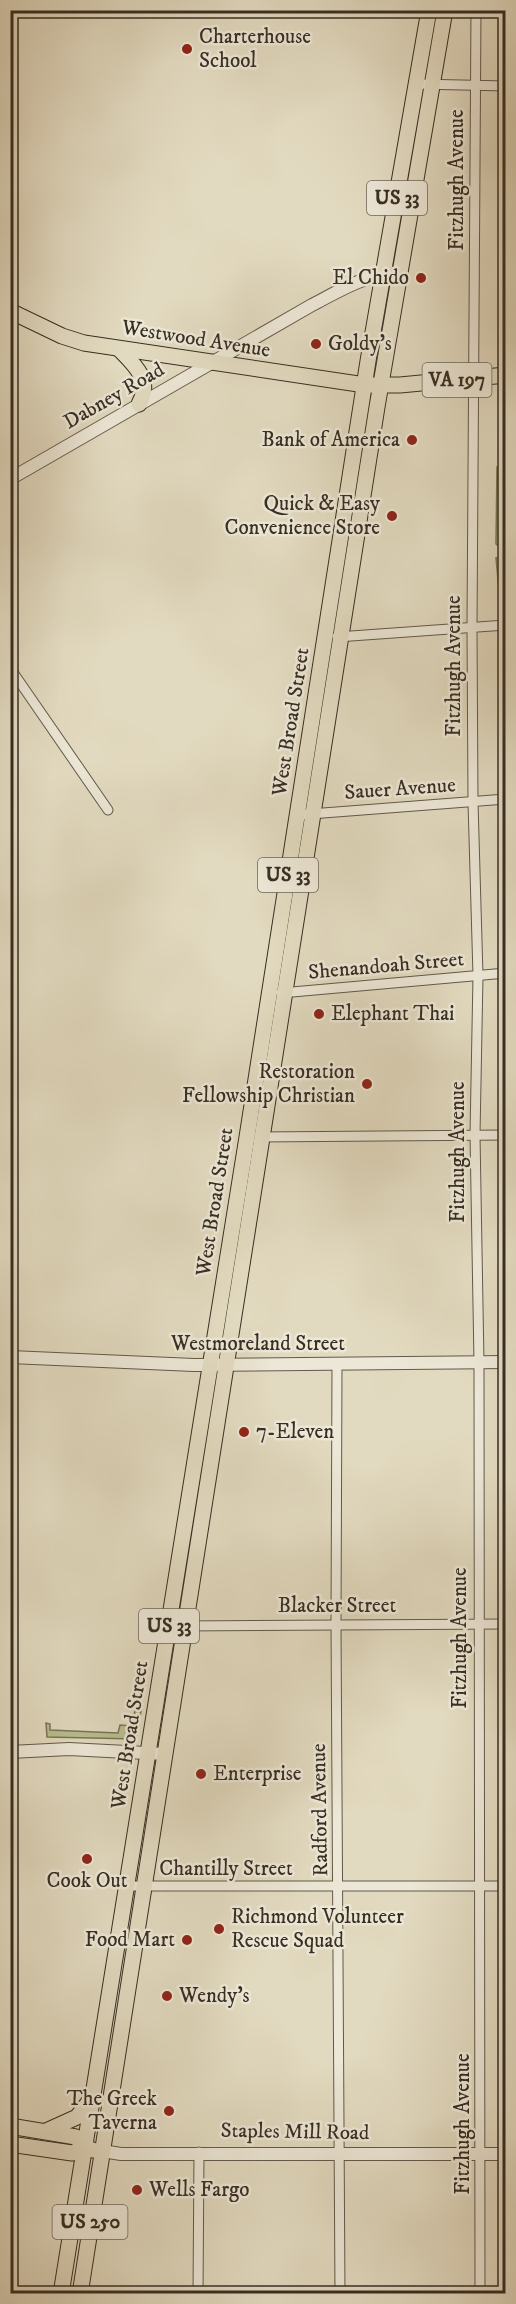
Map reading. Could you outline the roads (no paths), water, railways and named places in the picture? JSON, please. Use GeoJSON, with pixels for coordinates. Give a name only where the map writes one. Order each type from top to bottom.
{"type":"FeatureCollection","features":[{"type":"Feature","properties":{"kind":"main road","name":"West Broad Street"},"geometry":{"type":"LineString","coordinates":[[61,2294],[365,385],[429,10]]}},
{"type":"Feature","properties":{"kind":"main road","name":"West Broad Street"},"geometry":{"type":"LineString","coordinates":[[80,2294],[381,386],[445,10]]}},
{"type":"Feature","properties":{"kind":"main road","name":"Westwood Avenue"},"geometry":{"type":"LineString","coordinates":[[10,311],[62,336],[120,350],[381,386]]}},
{"type":"Feature","properties":{"kind":"main road"},"geometry":{"type":"LineString","coordinates":[[120,350],[143,378],[145,394],[139,404]]}},
{"type":"Feature","properties":{"kind":"main road","name":"VA 197"},"geometry":{"type":"LineString","coordinates":[[381,386],[506,375]]}},
{"type":"Feature","properties":{"kind":"main road","name":"US 33"},"geometry":{"type":"LineString","coordinates":[[46,2131],[77,2117],[94,2094]]}},
{"type":"Feature","properties":{"kind":"main road","name":"Staples Mill Road"},"geometry":{"type":"LineString","coordinates":[[10,2126],[76,2138],[85,2148]]}},
{"type":"Feature","properties":{"kind":"main road","name":"Staples Mill Road"},"geometry":{"type":"LineString","coordinates":[[10,2144],[72,2153],[85,2148],[102,2151]]}},
{"type":"Feature","properties":{"kind":"street","name":"Fitzhugh Avenue"},"geometry":{"type":"LineString","coordinates":[[476,10],[472,802],[478,976],[475,1135],[479,1362],[477,1624],[481,1886],[480,2294]]}},
{"type":"Feature","properties":{"kind":"street"},"geometry":{"type":"LineString","coordinates":[[417,84],[506,86]]}},
{"type":"Feature","properties":{"kind":"street"},"geometry":{"type":"LineString","coordinates":[[383,274],[399,278]]}},
{"type":"Feature","properties":{"kind":"street","name":"Dabney Road"},"geometry":{"type":"LineString","coordinates":[[10,479],[312,305],[383,274]]}},
{"type":"Feature","properties":{"kind":"street"},"geometry":{"type":"LineString","coordinates":[[325,638],[506,625]]}},
{"type":"Feature","properties":{"kind":"street"},"geometry":{"type":"LineString","coordinates":[[10,668],[108,810]]}},
{"type":"Feature","properties":{"kind":"street","name":"Sauer Avenue"},"geometry":{"type":"LineString","coordinates":[[297,815],[506,799]]}},
{"type":"Feature","properties":{"kind":"street","name":"Shenandoah Street"},"geometry":{"type":"LineString","coordinates":[[269,994],[506,974]]}},
{"type":"Feature","properties":{"kind":"street"},"geometry":{"type":"LineString","coordinates":[[247,1137],[506,1135]]}},
{"type":"Feature","properties":{"kind":"street","name":"Westmoreland Street"},"geometry":{"type":"LineString","coordinates":[[10,1357],[210,1365],[506,1362]]}},
{"type":"Feature","properties":{"kind":"street","name":"Radford Avenue"},"geometry":{"type":"LineString","coordinates":[[338,1363],[336,1624],[341,2152],[340,2294]]}},
{"type":"Feature","properties":{"kind":"street","name":"Blacker Street"},"geometry":{"type":"LineString","coordinates":[[169,1627],[506,1624]]}},
{"type":"Feature","properties":{"kind":"street"},"geometry":{"type":"LineString","coordinates":[[10,1752],[69,1749],[165,1754]]}},
{"type":"Feature","properties":{"kind":"street","name":"Chantilly Street"},"geometry":{"type":"LineString","coordinates":[[126,1886],[506,1886]]}},
{"type":"Feature","properties":{"kind":"street","name":"Staples Mill Road"},"geometry":{"type":"LineString","coordinates":[[102,2151],[121,2154],[341,2152],[410,2156],[506,2154]]}},
{"type":"Feature","properties":{"kind":"street"},"geometry":{"type":"LineString","coordinates":[[198,2294],[199,2152]]}},
{"type":"Feature","properties":{"kind":"place","name":"Charterhouse School"},"geometry":{"type":"Point","coordinates":[187,49]}},
{"type":"Feature","properties":{"kind":"place","name":"El Chido"},"geometry":{"type":"Point","coordinates":[421,278]}},
{"type":"Feature","properties":{"kind":"place","name":"Goldy's"},"geometry":{"type":"Point","coordinates":[316,344]}},
{"type":"Feature","properties":{"kind":"place","name":"Bank of America"},"geometry":{"type":"Point","coordinates":[412,440]}},
{"type":"Feature","properties":{"kind":"place","name":"Quick & Easy Convenience Store"},"geometry":{"type":"Point","coordinates":[392,516]}},
{"type":"Feature","properties":{"kind":"place","name":"Elephant Thai"},"geometry":{"type":"Point","coordinates":[319,1014]}},
{"type":"Feature","properties":{"kind":"place","name":"Restoration Fellowship Christian"},"geometry":{"type":"Point","coordinates":[367,1084]}},
{"type":"Feature","properties":{"kind":"place","name":"7-Eleven"},"geometry":{"type":"Point","coordinates":[244,1432]}},
{"type":"Feature","properties":{"kind":"place","name":"Enterprise"},"geometry":{"type":"Point","coordinates":[201,1774]}},
{"type":"Feature","properties":{"kind":"place","name":"Cook Out"},"geometry":{"type":"Point","coordinates":[87,1859]}},
{"type":"Feature","properties":{"kind":"place","name":"Richmond Volunteer Rescue Squad"},"geometry":{"type":"Point","coordinates":[219,1929]}},
{"type":"Feature","properties":{"kind":"place","name":"Food Mart"},"geometry":{"type":"Point","coordinates":[187,1940]}},
{"type":"Feature","properties":{"kind":"place","name":"Wendy's"},"geometry":{"type":"Point","coordinates":[167,1996]}},
{"type":"Feature","properties":{"kind":"place","name":"The Greek Taverna"},"geometry":{"type":"Point","coordinates":[169,2111]}},
{"type":"Feature","properties":{"kind":"place","name":"Wells Fargo"},"geometry":{"type":"Point","coordinates":[137,2190]}}]}
